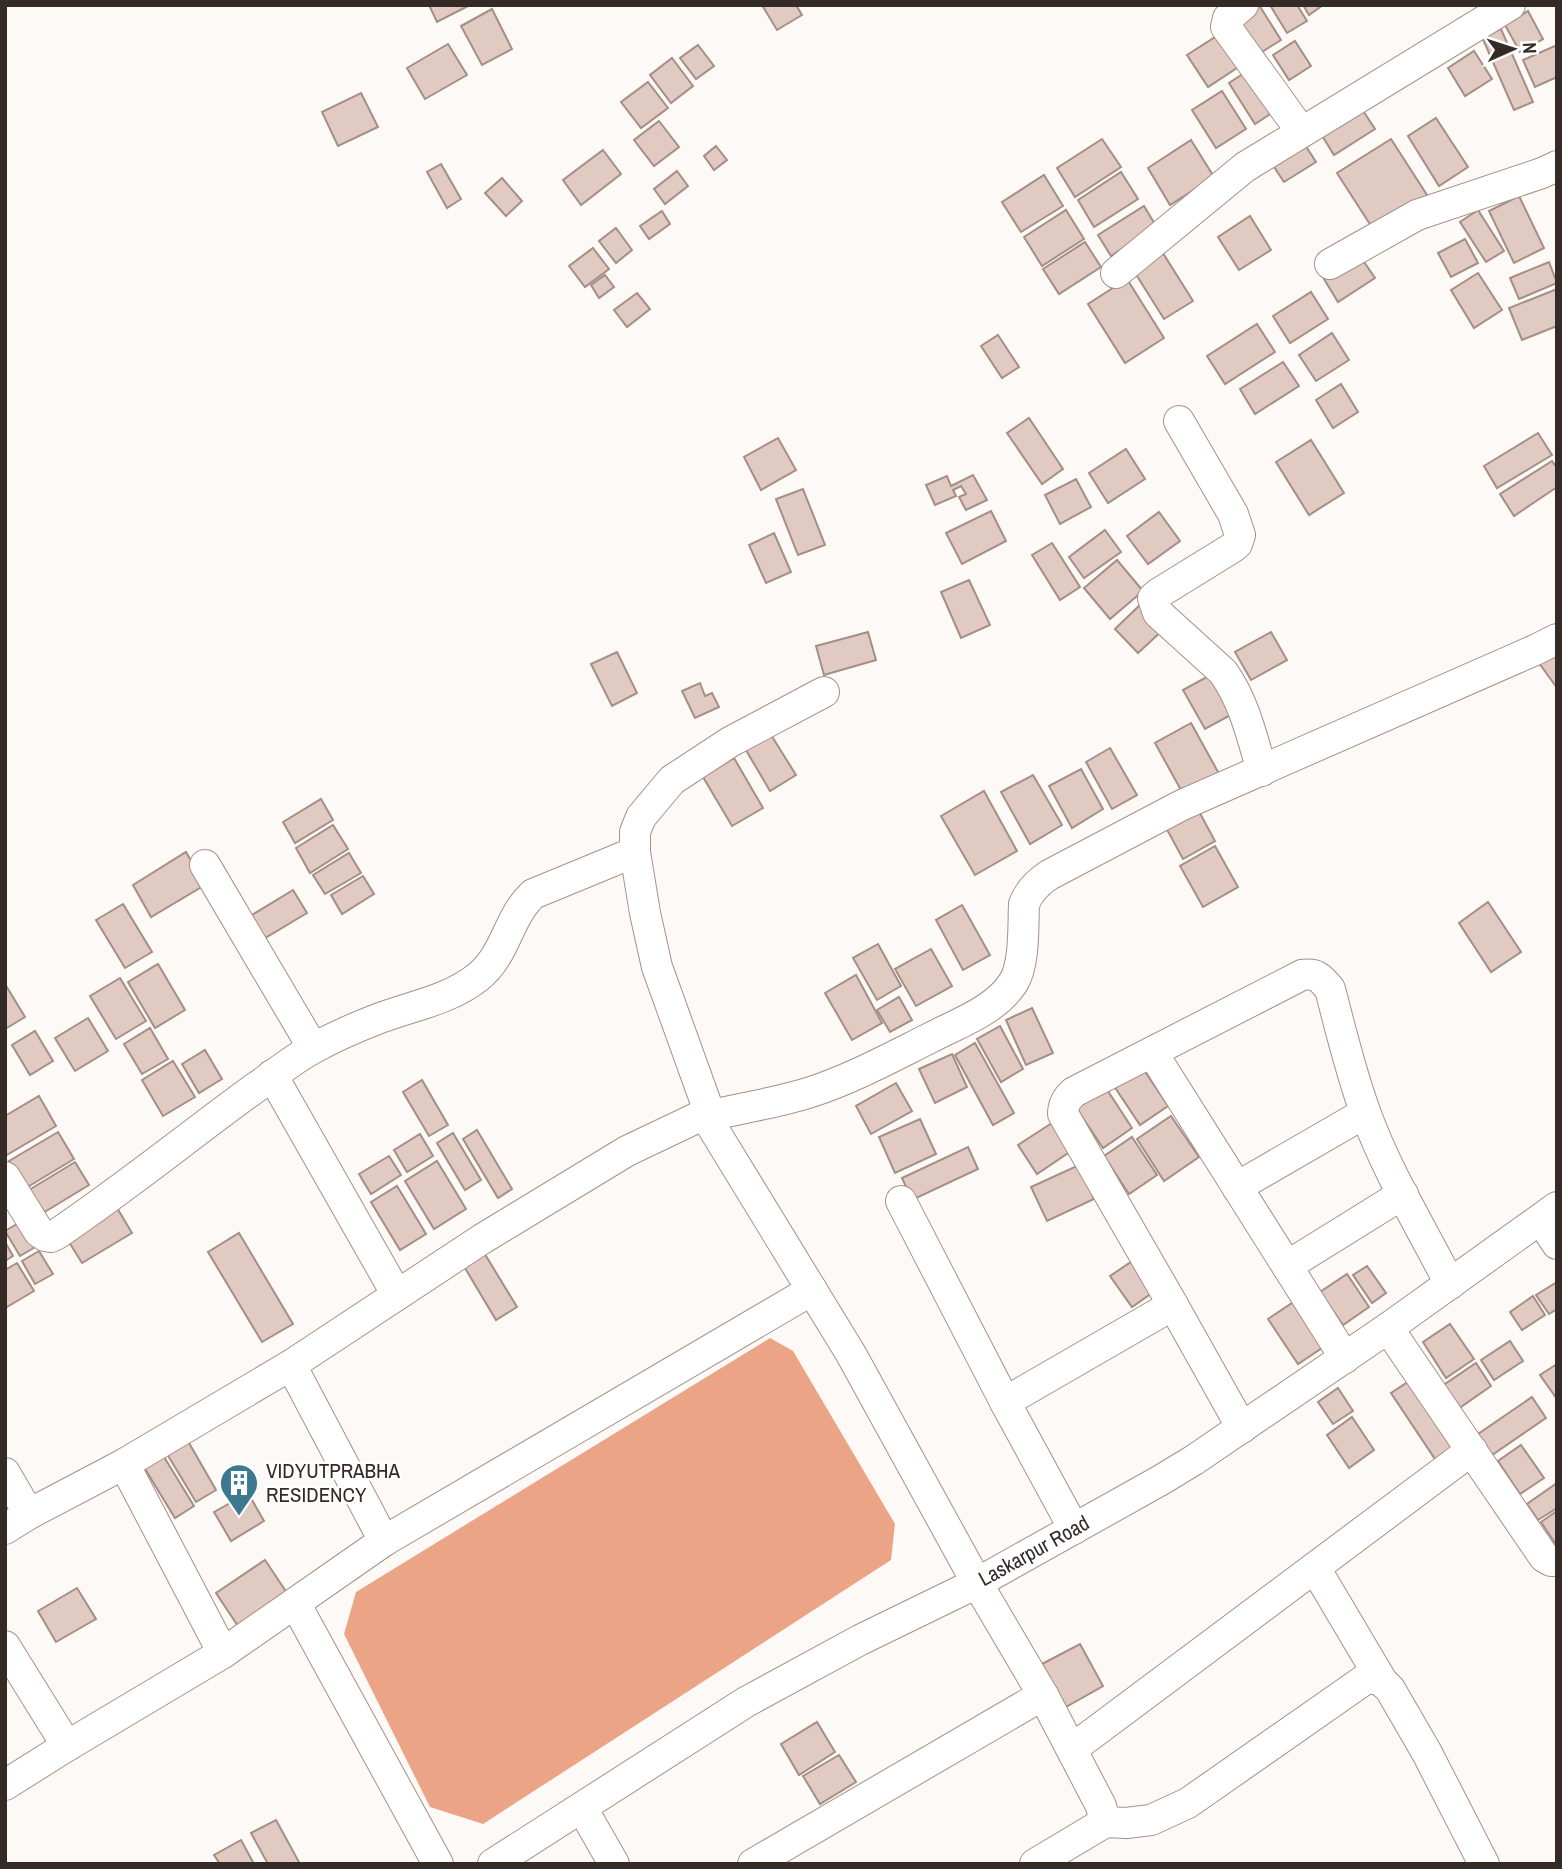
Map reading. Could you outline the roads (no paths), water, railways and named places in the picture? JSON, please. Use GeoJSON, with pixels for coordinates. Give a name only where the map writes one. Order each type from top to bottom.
{"type":"FeatureCollection","features":[{"type":"Feature","properties":{"kind":"street"},"geometry":{"type":"LineString","coordinates":[[1116,273],[1245,167],[1510,5]]}},
{"type":"Feature","properties":{"kind":"street"},"geometry":{"type":"LineString","coordinates":[[1227,11],[1226,27],[1301,131]]}},
{"type":"Feature","properties":{"kind":"street"},"geometry":{"type":"LineString","coordinates":[[1330,264],[1417,215],[1557,166]]}},
{"type":"Feature","properties":{"kind":"street"},"geometry":{"type":"LineString","coordinates":[[1179,421],[1233,514],[1240,535],[1237,544],[1232,548],[1153,598],[1158,613],[1230,681],[1244,712],[1262,771]]}},
{"type":"Feature","properties":{"kind":"street"},"geometry":{"type":"LineString","coordinates":[[5,1474],[17,1521],[124,1464],[291,1365],[482,1240],[627,1151],[710,1115],[823,1088],[889,1059],[980,1012],[998,1000],[1014,983],[1021,952],[1024,904],[1038,882],[1182,805],[1557,639]]}},
{"type":"Feature","properties":{"kind":"street"},"geometry":{"type":"LineString","coordinates":[[824,692],[730,742],[672,780],[641,817],[635,832],[635,852],[657,967],[710,1115],[711,1125],[851,1354],[977,1583],[1043,1695],[1101,1806],[1104,1822]]}},
{"type":"Feature","properties":{"kind":"street"},"geometry":{"type":"LineString","coordinates":[[5,1177],[39,1232],[44,1237],[51,1237],[106,1200],[313,1048],[374,1020],[458,992],[480,976],[498,955],[524,902],[533,894],[635,852]]}},
{"type":"Feature","properties":{"kind":"street"},"geometry":{"type":"LineString","coordinates":[[205,865],[313,1048]]}},
{"type":"Feature","properties":{"kind":"street"},"geometry":{"type":"LineString","coordinates":[[1242,1428],[1063,1114],[1063,1105],[1074,1092],[1302,975],[1314,974],[1330,989],[1365,1113],[1450,1284]]}},
{"type":"Feature","properties":{"kind":"street"},"geometry":{"type":"LineString","coordinates":[[1152,1052],[1345,1357]]}},
{"type":"Feature","properties":{"kind":"street"},"geometry":{"type":"LineString","coordinates":[[272,1076],[397,1295]]}},
{"type":"Feature","properties":{"kind":"street"},"geometry":{"type":"LineString","coordinates":[[1237,1186],[1365,1113]]}},
{"type":"Feature","properties":{"kind":"street"},"geometry":{"type":"LineString","coordinates":[[1287,1266],[1403,1194]]}},
{"type":"Feature","properties":{"kind":"street"},"geometry":{"type":"LineString","coordinates":[[901,1201],[1074,1529]]}},
{"type":"Feature","properties":{"kind":"street","name":"Laskarpur Road"},"geometry":{"type":"LineString","coordinates":[[493,1864],[746,1702],[860,1640],[977,1583],[1161,1480],[1242,1428],[1450,1284],[1551,1224]]}},
{"type":"Feature","properties":{"kind":"street"},"geometry":{"type":"LineString","coordinates":[[5,1785],[223,1653],[384,1541],[812,1290]]}},
{"type":"Feature","properties":{"kind":"street"},"geometry":{"type":"LineString","coordinates":[[1005,1402],[1173,1305]]}},
{"type":"Feature","properties":{"kind":"street"},"geometry":{"type":"LineString","coordinates":[[1388,1328],[1544,1557],[1557,1561]]}},
{"type":"Feature","properties":{"kind":"street"},"geometry":{"type":"LineString","coordinates":[[291,1365],[384,1541]]}},
{"type":"Feature","properties":{"kind":"street"},"geometry":{"type":"LineString","coordinates":[[1072,1749],[1472,1450]]}},
{"type":"Feature","properties":{"kind":"street"},"geometry":{"type":"LineString","coordinates":[[124,1464],[223,1653]]}},
{"type":"Feature","properties":{"kind":"street"},"geometry":{"type":"LineString","coordinates":[[1315,1568],[1382,1681],[1391,1689],[1484,1864]]}},
{"type":"Feature","properties":{"kind":"street"},"geometry":{"type":"LineString","coordinates":[[295,1603],[438,1864]]}},
{"type":"Feature","properties":{"kind":"street"},"geometry":{"type":"LineString","coordinates":[[5,1646],[67,1746]]}},
{"type":"Feature","properties":{"kind":"street"},"geometry":{"type":"LineString","coordinates":[[1104,1822],[1126,1824],[1151,1820],[1188,1803],[1364,1680],[1373,1678],[1382,1681]]}},
{"type":"Feature","properties":{"kind":"street"},"geometry":{"type":"LineString","coordinates":[[753,1864],[1043,1695]]}},
{"type":"Feature","properties":{"kind":"street"},"geometry":{"type":"LineString","coordinates":[[582,1808],[614,1864]]}},
{"type":"Feature","properties":{"kind":"street"},"geometry":{"type":"LineString","coordinates":[[1035,1864],[1104,1822]]}},
{"type":"Feature","properties":{"kind":"place","name":"VIDYUTPRABHA RESIDENCY"},"geometry":{"type":"Point","coordinates":[239,1517]}}]}
